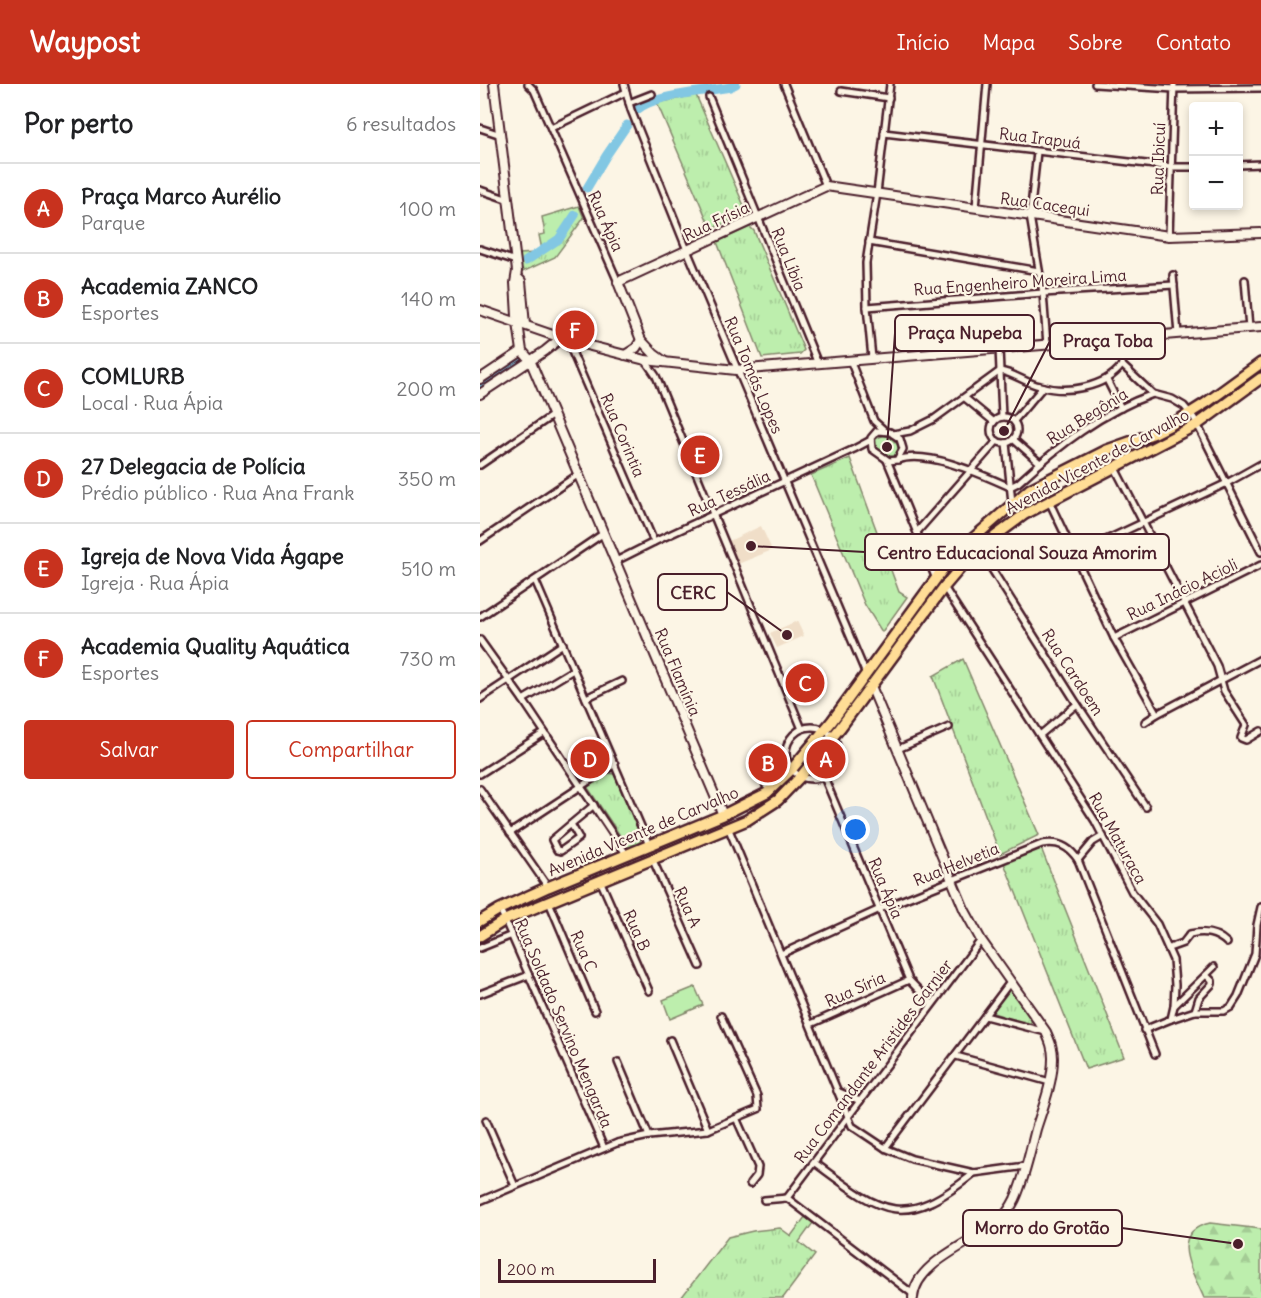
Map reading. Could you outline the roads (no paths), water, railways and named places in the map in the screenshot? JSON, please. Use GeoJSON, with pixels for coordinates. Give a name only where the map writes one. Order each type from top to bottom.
{"type":"FeatureCollection","features":[{"type":"Feature","properties":{"kind":"main road","name":"Avenida Vicente de Carvalho"},"geometry":{"type":"LineString","coordinates":[[480,921],[548,887],[752,802],[778,783],[792,769],[957,553],[1012,503],[1048,479],[1107,450],[1155,433],[1191,413],[1261,363]]}},
{"type":"Feature","properties":{"kind":"main road","name":"Avenida Vicente de Carvalho"},"geometry":{"type":"LineString","coordinates":[[480,936],[505,920],[600,880],[637,868],[652,858],[756,815],[772,804],[801,776],[872,686],[944,586],[980,549],[1013,521],[1198,424],[1261,378]]}},
{"type":"Feature","properties":{"kind":"street"},"geometry":{"type":"LineString","coordinates":[[495,84],[517,277],[521,281],[522,351],[531,360]]}},
{"type":"Feature","properties":{"kind":"street","name":"Rua Ápia"},"geometry":{"type":"LineString","coordinates":[[528,84],[534,90],[641,340],[663,363]]}},
{"type":"Feature","properties":{"kind":"street","name":"Rua Tomás Lopes"},"geometry":{"type":"LineString","coordinates":[[624,84],[629,103],[736,370],[786,481],[866,674]]}},
{"type":"Feature","properties":{"kind":"street"},"geometry":{"type":"LineString","coordinates":[[784,84],[826,186]]}},
{"type":"Feature","properties":{"kind":"street"},"geometry":{"type":"LineString","coordinates":[[872,358],[866,273],[890,84]]}},
{"type":"Feature","properties":{"kind":"street"},"geometry":{"type":"LineString","coordinates":[[976,207],[987,84]]}},
{"type":"Feature","properties":{"kind":"street"},"geometry":{"type":"LineString","coordinates":[[1095,84],[1254,86],[1261,88]]}},
{"type":"Feature","properties":{"kind":"street","name":"Rua Ibicuí"},"geometry":{"type":"LineString","coordinates":[[1169,236],[1174,86]]}},
{"type":"Feature","properties":{"kind":"street"},"geometry":{"type":"LineString","coordinates":[[842,91],[889,98]]}},
{"type":"Feature","properties":{"kind":"street"},"geometry":{"type":"LineString","coordinates":[[550,128],[626,92]]}},
{"type":"Feature","properties":{"kind":"street"},"geometry":{"type":"LineString","coordinates":[[629,103],[652,94]]}},
{"type":"Feature","properties":{"kind":"street","name":"Rua Líbia"},"geometry":{"type":"LineString","coordinates":[[709,97],[818,364]]}},
{"type":"Feature","properties":{"kind":"street"},"geometry":{"type":"LineString","coordinates":[[480,128],[502,135]]}},
{"type":"Feature","properties":{"kind":"street","name":"Rua Irapuá"},"geometry":{"type":"LineString","coordinates":[[884,133],[1037,152],[1189,167]]}},
{"type":"Feature","properties":{"kind":"street"},"geometry":{"type":"LineString","coordinates":[[1037,152],[1030,216],[1043,293],[1047,345]]}},
{"type":"Feature","properties":{"kind":"street"},"geometry":{"type":"LineString","coordinates":[[1243,165],[1261,164]]}},
{"type":"Feature","properties":{"kind":"street","name":"Rua Cacequi"},"geometry":{"type":"LineString","coordinates":[[826,186],[1169,236],[1261,233]]}},
{"type":"Feature","properties":{"kind":"street","name":"Rua Frísia"},"geometry":{"type":"LineString","coordinates":[[618,282],[826,186]]}},
{"type":"Feature","properties":{"kind":"street"},"geometry":{"type":"LineString","coordinates":[[480,190],[509,200]]}},
{"type":"Feature","properties":{"kind":"street"},"geometry":{"type":"LineString","coordinates":[[869,242],[1039,271]]}},
{"type":"Feature","properties":{"kind":"street"},"geometry":{"type":"LineString","coordinates":[[480,249],[516,261]]}},
{"type":"Feature","properties":{"kind":"street"},"geometry":{"type":"LineString","coordinates":[[1173,275],[1178,334]]}},
{"type":"Feature","properties":{"kind":"street"},"geometry":{"type":"LineString","coordinates":[[1245,280],[1249,328]]}},
{"type":"Feature","properties":{"kind":"street","name":"Rua Engenheiro Moreira Lima"},"geometry":{"type":"LineString","coordinates":[[867,307],[1174,285]]}},
{"type":"Feature","properties":{"kind":"street"},"geometry":{"type":"LineString","coordinates":[[480,310],[564,339],[645,360],[736,370],[1261,327]]}},
{"type":"Feature","properties":{"kind":"street"},"geometry":{"type":"LineString","coordinates":[[893,434],[909,431],[934,419],[1000,371],[1043,387],[1072,388],[1107,380],[1122,365],[1122,338]]}},
{"type":"Feature","properties":{"kind":"street"},"geometry":{"type":"LineString","coordinates":[[480,394],[564,339]]}},
{"type":"Feature","properties":{"kind":"street","name":"Rua Corintia"},"geometry":{"type":"LineString","coordinates":[[564,339],[654,542]]}},
{"type":"Feature","properties":{"kind":"street"},"geometry":{"type":"LineString","coordinates":[[625,355],[636,348],[641,340]]}},
{"type":"Feature","properties":{"kind":"street"},"geometry":{"type":"LineString","coordinates":[[999,348],[1002,417]]}},
{"type":"Feature","properties":{"kind":"street"},"geometry":{"type":"LineString","coordinates":[[480,380],[522,351]]}},
{"type":"Feature","properties":{"kind":"street","name":"Rua Flamínia"},"geometry":{"type":"LineString","coordinates":[[531,360],[723,815]]}},
{"type":"Feature","properties":{"kind":"street"},"geometry":{"type":"LineString","coordinates":[[645,360],[656,376],[802,729]]}},
{"type":"Feature","properties":{"kind":"street"},"geometry":{"type":"LineString","coordinates":[[850,360],[874,421],[885,431]]}},
{"type":"Feature","properties":{"kind":"street"},"geometry":{"type":"LineString","coordinates":[[656,376],[655,371],[663,363]]}},
{"type":"Feature","properties":{"kind":"street"},"geometry":{"type":"LineString","coordinates":[[1122,365],[1153,394],[1164,395],[1191,413],[1261,552]]}},
{"type":"Feature","properties":{"kind":"street"},"geometry":{"type":"LineString","coordinates":[[1107,380],[1121,408]]}},
{"type":"Feature","properties":{"kind":"street"},"geometry":{"type":"LineString","coordinates":[[1014,421],[1043,387]]}},
{"type":"Feature","properties":{"kind":"street","name":"Rua Begônia"},"geometry":{"type":"LineString","coordinates":[[1010,487],[1018,483],[1069,439],[1121,408],[1153,394]]}},
{"type":"Feature","properties":{"kind":"street"},"geometry":{"type":"LineString","coordinates":[[965,398],[994,422]]}},
{"type":"Feature","properties":{"kind":"street"},"geometry":{"type":"LineString","coordinates":[[480,465],[553,415]]}},
{"type":"Feature","properties":{"kind":"street"},"geometry":{"type":"LineString","coordinates":[[1002,417],[1014,421]]}},
{"type":"Feature","properties":{"kind":"street"},"geometry":{"type":"LineString","coordinates":[[1002,417],[994,422],[991,432],[997,441],[1006,443],[1013,439],[1017,430],[1014,421]]}},
{"type":"Feature","properties":{"kind":"street"},"geometry":{"type":"LineString","coordinates":[[874,421],[871,446],[875,452],[887,460],[893,472],[936,579]]}},
{"type":"Feature","properties":{"kind":"street"},"geometry":{"type":"LineString","coordinates":[[872,437],[879,431],[885,431],[899,438],[908,455],[972,470],[1010,487]]}},
{"type":"Feature","properties":{"kind":"street"},"geometry":{"type":"LineString","coordinates":[[893,472],[904,437],[909,431]]}},
{"type":"Feature","properties":{"kind":"street","name":"Rua Tessália"},"geometry":{"type":"LineString","coordinates":[[616,561],[854,449],[872,437]]}},
{"type":"Feature","properties":{"kind":"street"},"geometry":{"type":"LineString","coordinates":[[1013,439],[1040,463]]}},
{"type":"Feature","properties":{"kind":"street"},"geometry":{"type":"LineString","coordinates":[[917,532],[997,441]]}},
{"type":"Feature","properties":{"kind":"street"},"geometry":{"type":"LineString","coordinates":[[1006,443],[1012,503]]}},
{"type":"Feature","properties":{"kind":"street"},"geometry":{"type":"LineString","coordinates":[[854,449],[875,452]]}},
{"type":"Feature","properties":{"kind":"street"},"geometry":{"type":"LineString","coordinates":[[887,460],[916,458]]}},
{"type":"Feature","properties":{"kind":"street"},"geometry":{"type":"LineString","coordinates":[[1074,555],[1227,483],[1261,464]]}},
{"type":"Feature","properties":{"kind":"street"},"geometry":{"type":"LineString","coordinates":[[1115,468],[1217,666],[1224,690],[1246,725],[1241,738],[1246,740],[1261,731]]}},
{"type":"Feature","properties":{"kind":"street"},"geometry":{"type":"LineString","coordinates":[[480,541],[579,474]]}},
{"type":"Feature","properties":{"kind":"street"},"geometry":{"type":"LineString","coordinates":[[1049,501],[1114,638],[1157,714]]}},
{"type":"Feature","properties":{"kind":"street"},"geometry":{"type":"LineString","coordinates":[[480,617],[604,533]]}},
{"type":"Feature","properties":{"kind":"street","name":"Rua Cardoem"},"geometry":{"type":"LineString","coordinates":[[980,549],[1077,704],[1146,807]]}},
{"type":"Feature","properties":{"kind":"street","name":"Rua Inácio Acioli"},"geometry":{"type":"LineString","coordinates":[[1114,638],[1261,565]]}},
{"type":"Feature","properties":{"kind":"street"},"geometry":{"type":"LineString","coordinates":[[535,580],[649,845]]}},
{"type":"Feature","properties":{"kind":"street","name":"Rua Maturaca"},"geometry":{"type":"LineString","coordinates":[[944,586],[1103,836],[1132,892],[1152,915],[1169,948],[1174,972],[1174,1006],[1171,1019]]}},
{"type":"Feature","properties":{"kind":"street"},"geometry":{"type":"LineString","coordinates":[[480,640],[627,855]]}},
{"type":"Feature","properties":{"kind":"street"},"geometry":{"type":"LineString","coordinates":[[480,699],[563,644]]}},
{"type":"Feature","properties":{"kind":"street"},"geometry":{"type":"LineString","coordinates":[[1145,722],[1261,659]]}},
{"type":"Feature","properties":{"kind":"street"},"geometry":{"type":"LineString","coordinates":[[523,700],[573,670]]}},
{"type":"Feature","properties":{"kind":"street"},"geometry":{"type":"LineString","coordinates":[[586,698],[622,681]]}},
{"type":"Feature","properties":{"kind":"street"},"geometry":{"type":"LineString","coordinates":[[764,1200],[787,1198],[913,1296],[922,1277],[940,1260],[1002,1218],[1014,1200],[1050,1082],[1053,1057],[1051,1042],[981,940],[964,909],[872,686]]}},
{"type":"Feature","properties":{"kind":"street"},"geometry":{"type":"LineString","coordinates":[[1040,735],[1077,704]]}},
{"type":"Feature","properties":{"kind":"street"},"geometry":{"type":"LineString","coordinates":[[898,749],[949,727]]}},
{"type":"Feature","properties":{"kind":"street"},"geometry":{"type":"LineString","coordinates":[[802,729],[824,730],[832,737],[838,749],[834,768],[824,777],[809,779],[801,776],[788,763],[786,749],[791,737],[802,729]]}},
{"type":"Feature","properties":{"kind":"street"},"geometry":{"type":"LineString","coordinates":[[480,774],[544,733]]}},
{"type":"Feature","properties":{"kind":"street"},"geometry":{"type":"LineString","coordinates":[[510,832],[615,764]]}},
{"type":"Feature","properties":{"kind":"street"},"geometry":{"type":"LineString","coordinates":[[766,786],[764,779],[774,777],[778,783]]}},
{"type":"Feature","properties":{"kind":"street","name":"Rua Ápia"},"geometry":{"type":"LineString","coordinates":[[824,777],[909,980],[932,1004]]}},
{"type":"Feature","properties":{"kind":"street"},"geometry":{"type":"LineString","coordinates":[[480,789],[548,887]]}},
{"type":"Feature","properties":{"kind":"street"},"geometry":{"type":"LineString","coordinates":[[571,824],[579,838],[561,851],[557,850],[552,840],[571,824],[594,805]]}},
{"type":"Feature","properties":{"kind":"street"},"geometry":{"type":"LineString","coordinates":[[728,827],[852,1126],[885,1148],[912,1159],[974,1173],[1026,1166]]}},
{"type":"Feature","properties":{"kind":"street"},"geometry":{"type":"LineString","coordinates":[[1103,836],[1093,842],[1078,860],[1155,1054]]}},
{"type":"Feature","properties":{"kind":"street","name":"Rua Helvetia"},"geometry":{"type":"LineString","coordinates":[[781,954],[880,909],[1042,844],[1049,842],[1066,846],[1078,860]]}},
{"type":"Feature","properties":{"kind":"street","name":"Rua A"},"geometry":{"type":"LineString","coordinates":[[652,858],[700,966]]}},
{"type":"Feature","properties":{"kind":"street","name":"Rua B"},"geometry":{"type":"LineString","coordinates":[[600,880],[649,991]]}},
{"type":"Feature","properties":{"kind":"street","name":"Rua C"},"geometry":{"type":"LineString","coordinates":[[548,901],[595,1011]]}},
{"type":"Feature","properties":{"kind":"street"},"geometry":{"type":"LineString","coordinates":[[1144,1030],[1196,1011],[1224,1011],[1231,1007],[1259,946],[1261,907]]}},
{"type":"Feature","properties":{"kind":"street","name":"Rua Soldado Servino Mengarda"},"geometry":{"type":"LineString","coordinates":[[500,909],[604,1148]]}},
{"type":"Feature","properties":{"kind":"street"},"geometry":{"type":"LineString","coordinates":[[1169,948],[1183,943],[1190,934],[1203,932],[1216,935],[1227,943]]}},
{"type":"Feature","properties":{"kind":"street"},"geometry":{"type":"LineString","coordinates":[[480,948],[512,935]]}},
{"type":"Feature","properties":{"kind":"street","name":"Rua Comandante Aristides Garnier"},"geometry":{"type":"LineString","coordinates":[[787,1198],[981,940]]}},
{"type":"Feature","properties":{"kind":"street"},"geometry":{"type":"LineString","coordinates":[[1174,1006],[1214,967]]}},
{"type":"Feature","properties":{"kind":"street"},"geometry":{"type":"LineString","coordinates":[[480,994],[529,975]]}},
{"type":"Feature","properties":{"kind":"street"},"geometry":{"type":"LineString","coordinates":[[1196,1011],[1199,998],[1212,984],[1206,975]]}},
{"type":"Feature","properties":{"kind":"street","name":"Rua Síria"},"geometry":{"type":"LineString","coordinates":[[811,1024],[909,980]]}},
{"type":"Feature","properties":{"kind":"street"},"geometry":{"type":"LineString","coordinates":[[885,1148],[1011,981]]}},
{"type":"Feature","properties":{"kind":"street"},"geometry":{"type":"LineString","coordinates":[[480,1201],[604,1148],[649,1136],[708,1130],[758,1109],[757,1096],[721,1016]]}},
{"type":"Feature","properties":{"kind":"street"},"geometry":{"type":"LineString","coordinates":[[985,1016],[1046,1032]]}},
{"type":"Feature","properties":{"kind":"street"},"geometry":{"type":"LineString","coordinates":[[670,1040],[708,1130]]}},
{"type":"Feature","properties":{"kind":"street"},"geometry":{"type":"LineString","coordinates":[[956,1056],[1050,1082]]}},
{"type":"Feature","properties":{"kind":"street"},"geometry":{"type":"LineString","coordinates":[[618,1062],[649,1136]]}},
{"type":"Feature","properties":{"kind":"street"},"geometry":{"type":"LineString","coordinates":[[837,1091],[860,1101]]}},
{"type":"Feature","properties":{"kind":"street"},"geometry":{"type":"LineString","coordinates":[[737,1119],[758,1167],[757,1175],[750,1184]]}},
{"type":"Feature","properties":{"kind":"street"},"geometry":{"type":"LineString","coordinates":[[486,1120],[515,1186]]}},
{"type":"Feature","properties":{"kind":"street"},"geometry":{"type":"LineString","coordinates":[[815,1163],[870,1202],[896,1210],[906,1210],[929,1202],[974,1173]]}},
{"type":"Feature","properties":{"kind":"waterway"},"geometry":{"type":"LineString","coordinates":[[637,110],[656,100],[736,84]]}},
{"type":"Feature","properties":{"kind":"waterway"},"geometry":{"type":"LineString","coordinates":[[587,188],[627,125]]}},
{"type":"Feature","properties":{"kind":"waterway"},"geometry":{"type":"LineString","coordinates":[[526,261],[559,239],[575,215]]}},
{"type":"Feature","properties":{"kind":"waterway"},"geometry":{"type":"LineString","coordinates":[[480,385],[520,358]]}},
{"type":"Feature","properties":{"kind":"place","name":"Academia Quality Aquática"},"geometry":{"type":"Point","coordinates":[575,330]}},
{"type":"Feature","properties":{"kind":"place","name":"Praça Toba"},"geometry":{"type":"Point","coordinates":[1004,431]}},
{"type":"Feature","properties":{"kind":"place","name":"Praça Nupeba"},"geometry":{"type":"Point","coordinates":[887,447]}},
{"type":"Feature","properties":{"kind":"place","name":"Igreja de Nova Vida Ágape"},"geometry":{"type":"Point","coordinates":[700,455]}},
{"type":"Feature","properties":{"kind":"place","name":"Centro Educacional Souza Amorim"},"geometry":{"type":"Point","coordinates":[751,546]}},
{"type":"Feature","properties":{"kind":"place","name":"CERC"},"geometry":{"type":"Point","coordinates":[787,635]}},
{"type":"Feature","properties":{"kind":"place","name":"COMLURB"},"geometry":{"type":"Point","coordinates":[805,683]}},
{"type":"Feature","properties":{"kind":"place","name":"27 Delegacia de Polícia"},"geometry":{"type":"Point","coordinates":[590,759]}},
{"type":"Feature","properties":{"kind":"place","name":"Praça Marco Aurélio"},"geometry":{"type":"Point","coordinates":[826,759]}},
{"type":"Feature","properties":{"kind":"place","name":"Academia ZANCO"},"geometry":{"type":"Point","coordinates":[768,763]}},
{"type":"Feature","properties":{"kind":"place","name":"Morro do Grotão"},"geometry":{"type":"Point","coordinates":[1238,1244]}}]}
